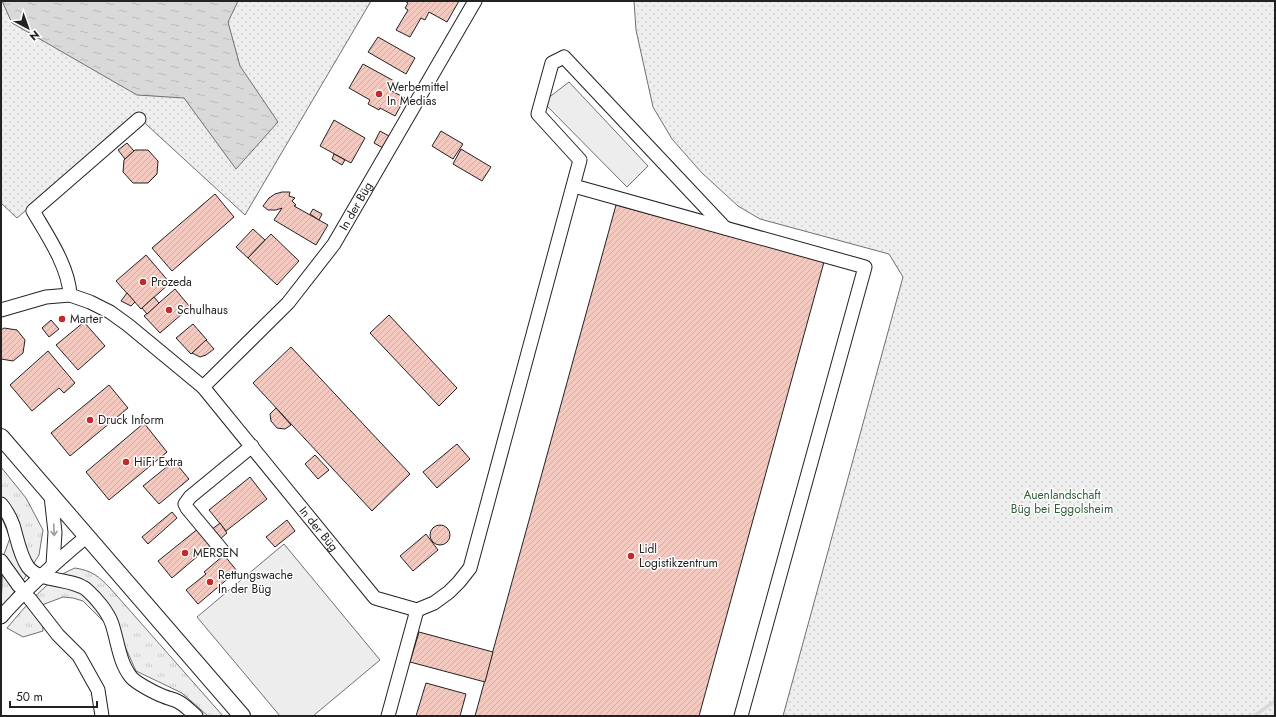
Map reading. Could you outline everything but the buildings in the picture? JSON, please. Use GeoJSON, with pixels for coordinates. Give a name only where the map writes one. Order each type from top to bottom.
{"type":"FeatureCollection","features":[{"type":"Feature","properties":{"kind":"main road"},"geometry":{"type":"LineString","coordinates":[[1,437],[242,716]]}},
{"type":"Feature","properties":{"kind":"street","name":"In der Büg"},"geometry":{"type":"LineString","coordinates":[[203,387],[288,303],[334,244],[475,1]]}},
{"type":"Feature","properties":{"kind":"street"},"geometry":{"type":"LineString","coordinates":[[388,716],[417,610],[434,603],[449,592],[470,568],[574,186],[580,160],[538,114],[552,63],[564,57],[725,228]]}},
{"type":"Feature","properties":{"kind":"street"},"geometry":{"type":"LineString","coordinates":[[70,295],[70,284],[62,264],[33,211],[138,119]]}},
{"type":"Feature","properties":{"kind":"street"},"geometry":{"type":"LineString","coordinates":[[574,186],[865,267],[741,716]]}},
{"type":"Feature","properties":{"kind":"street","name":"In der Büg"},"geometry":{"type":"LineString","coordinates":[[1,310],[46,297],[70,295],[90,302],[116,316],[171,359],[203,387],[375,598],[417,610]]}},
{"type":"Feature","properties":{"kind":"street"},"geometry":{"type":"LineString","coordinates":[[222,550],[185,504],[190,497],[252,446]]}},
{"type":"Feature","properties":{"kind":"street"},"geometry":{"type":"LineString","coordinates":[[51,496],[55,532],[53,565]]}},
{"type":"Feature","properties":{"kind":"street"},"geometry":{"type":"LineString","coordinates":[[1,504],[9,516],[27,566],[41,576],[74,583],[80,585],[88,591],[112,623],[114,636],[124,666],[132,679],[161,695],[178,701],[196,716]]}},
{"type":"Feature","properties":{"kind":"street"},"geometry":{"type":"LineString","coordinates":[[1,617],[41,576],[86,537]]}},
{"type":"Feature","properties":{"kind":"street"},"geometry":{"type":"LineString","coordinates":[[1,562],[19,586]]}},
{"type":"Feature","properties":{"kind":"street"},"geometry":{"type":"LineString","coordinates":[[30,599],[58,635],[79,656],[98,690],[102,716]]}},
{"type":"Feature","properties":{"kind":"green space"},"geometry":{"type":"Polygon","coordinates":[[[1,1],[371,1],[245,215],[136,115],[17,218],[1,203],[1,1]]]}},
{"type":"Feature","properties":{"kind":"green space","name":"Auenlandschaft Büg bei Eggolsheim"},"geometry":{"type":"Polygon","coordinates":[[[634,1],[1275,1],[1275,716],[783,716],[903,277],[889,254],[760,219],[738,206],[702,173],[672,139],[653,107],[636,30],[634,1]]]}},
{"type":"Feature","properties":{"kind":"green space"},"geometry":{"type":"Polygon","coordinates":[[[1,467],[26,498],[43,530],[39,555],[24,579],[1,609],[3,557],[10,538],[1,516],[1,467]]]}},
{"type":"Feature","properties":{"kind":"green space"},"geometry":{"type":"Polygon","coordinates":[[[75,568],[95,575],[110,588],[223,716],[208,716],[182,693],[136,671],[118,631],[106,624],[83,601],[63,597],[42,605],[43,631],[23,637],[7,628],[29,602],[46,586],[55,579],[75,568]]]}},
{"type":"Feature","properties":{"kind":"shaded area"},"geometry":{"type":"Polygon","coordinates":[[[569,82],[648,166],[627,187],[543,102],[569,82]]]}},
{"type":"Feature","properties":{"kind":"shaded area"},"geometry":{"type":"Polygon","coordinates":[[[284,544],[380,660],[313,716],[280,716],[197,617],[284,544]]]}},
{"type":"Feature","properties":{"kind":"water"},"geometry":{"type":"Polygon","coordinates":[[[2,1],[238,1],[228,22],[240,66],[278,122],[236,169],[184,98],[137,95],[12,23],[2,1]]]}},
{"type":"Feature","properties":{"kind":"waterway"},"geometry":{"type":"LineString","coordinates":[[1254,716],[1275,701]]}},
{"type":"Feature","properties":{"kind":"place","name":"Werbemittel In Medias"},"geometry":{"type":"Point","coordinates":[379,94]}},
{"type":"Feature","properties":{"kind":"place","name":"Prozeda"},"geometry":{"type":"Point","coordinates":[143,282]}},
{"type":"Feature","properties":{"kind":"place","name":"Schulhaus"},"geometry":{"type":"Point","coordinates":[169,310]}},
{"type":"Feature","properties":{"kind":"place","name":"Marter"},"geometry":{"type":"Point","coordinates":[62,319]}},
{"type":"Feature","properties":{"kind":"place","name":"Druck Inform"},"geometry":{"type":"Point","coordinates":[90,420]}},
{"type":"Feature","properties":{"kind":"place","name":"HiFi Extra"},"geometry":{"type":"Point","coordinates":[126,462]}},
{"type":"Feature","properties":{"kind":"place","name":"MERSEN"},"geometry":{"type":"Point","coordinates":[185,553]}},
{"type":"Feature","properties":{"kind":"place","name":"Lidl Logistikzentrum"},"geometry":{"type":"Point","coordinates":[631,556]}},
{"type":"Feature","properties":{"kind":"place","name":"Rettungswache In der Büg"},"geometry":{"type":"Point","coordinates":[210,582]}}]}
